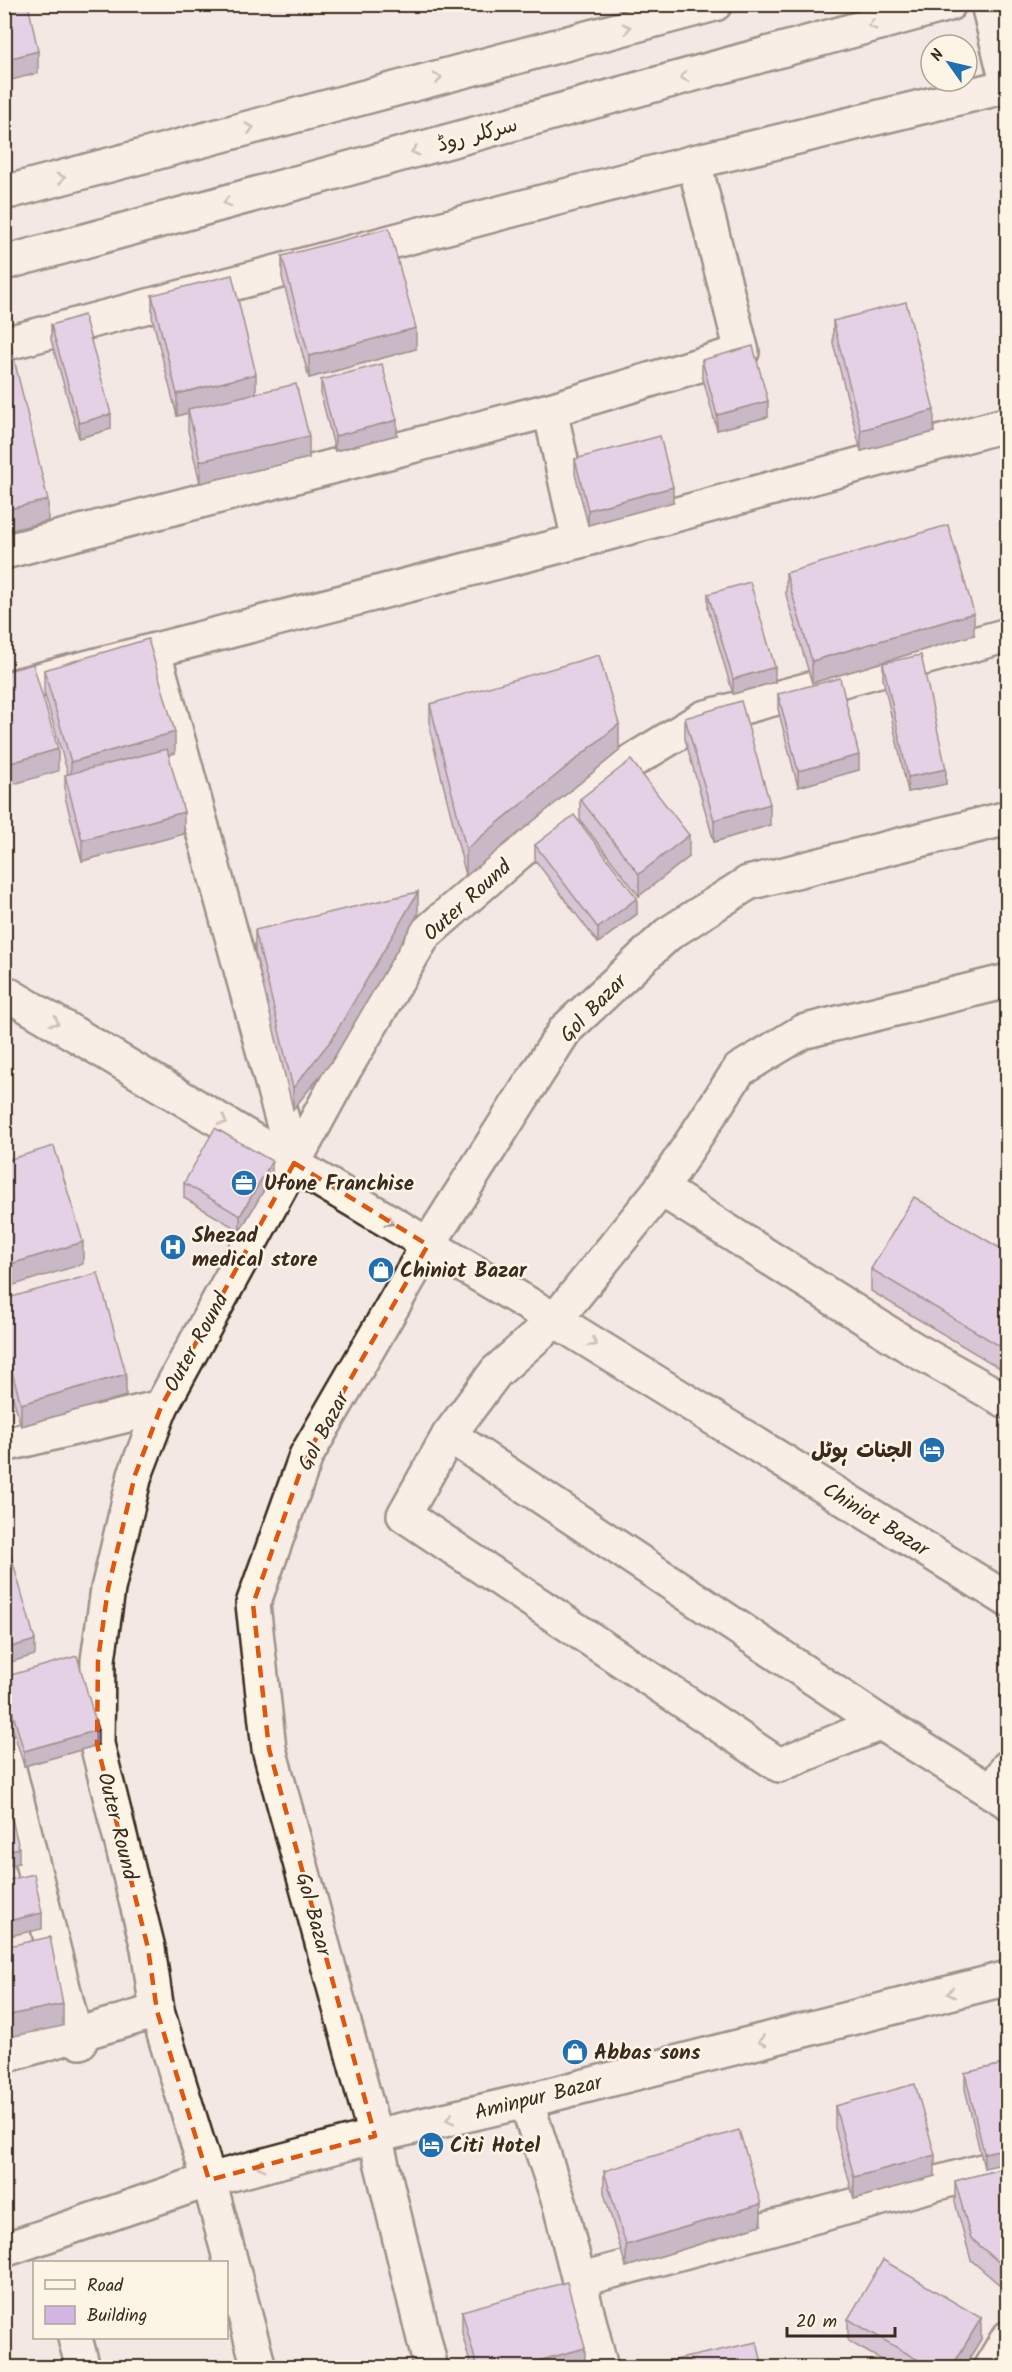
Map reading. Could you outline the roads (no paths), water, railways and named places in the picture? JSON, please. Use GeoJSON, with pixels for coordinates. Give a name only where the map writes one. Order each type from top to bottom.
{"type":"FeatureCollection","features":[{"type":"Feature","properties":{"kind":"street"},"geometry":{"type":"LineString","coordinates":[[4,193],[715,4]]}},
{"type":"Feature","properties":{"kind":"street","name":"سرکلر روڈ"},"geometry":{"type":"LineString","coordinates":[[4,263],[949,4]]}},
{"type":"Feature","properties":{"kind":"street"},"geometry":{"type":"LineString","coordinates":[[4,344],[694,162],[1007,86],[988,4]]}},
{"type":"Feature","properties":{"kind":"street"},"geometry":{"type":"LineString","coordinates":[[4,552],[550,410],[742,352],[694,162]]}},
{"type":"Feature","properties":{"kind":"street"},"geometry":{"type":"LineString","coordinates":[[550,410],[579,541]]}},
{"type":"Feature","properties":{"kind":"street"},"geometry":{"type":"LineString","coordinates":[[4,689],[579,541],[1008,424]]}},
{"type":"Feature","properties":{"kind":"street","name":"Outer Round"},"geometry":{"type":"LineString","coordinates":[[259,2367],[209,2180],[157,2011],[148,1948],[98,1744],[98,1660],[108,1589],[135,1474],[161,1407],[344,1070],[424,935],[518,853],[627,764],[703,718],[1008,635]]}},
{"type":"Feature","properties":{"kind":"street"},"geometry":{"type":"LineString","coordinates":[[154,652],[294,1163]]}},
{"type":"Feature","properties":{"kind":"street","name":"Gol Bazar"},"geometry":{"type":"LineString","coordinates":[[432,2367],[375,2136],[269,1749],[254,1604],[306,1455],[428,1245],[565,1030],[668,934],[748,883],[1008,818]]}},
{"type":"Feature","properties":{"kind":"street"},"geometry":{"type":"LineString","coordinates":[[881,1723],[779,1765],[404,1515],[449,1435],[496,1372],[555,1320],[661,1189],[739,1070],[802,1032],[1008,981]]}},
{"type":"Feature","properties":{"kind":"street","name":"Chiniot Bazar"},"geometry":{"type":"LineString","coordinates":[[4,992],[555,1320],[1008,1600]]}},
{"type":"Feature","properties":{"kind":"street"},"geometry":{"type":"LineString","coordinates":[[661,1189],[912,1348],[1008,1402]]}},
{"type":"Feature","properties":{"kind":"street"},"geometry":{"type":"LineString","coordinates":[[4,1445],[161,1407]]}},
{"type":"Feature","properties":{"kind":"street"},"geometry":{"type":"LineString","coordinates":[[449,1435],[881,1723],[1002,1787]]}},
{"type":"Feature","properties":{"kind":"street"},"geometry":{"type":"LineString","coordinates":[[67,1668],[98,1660]]}},
{"type":"Feature","properties":{"kind":"street"},"geometry":{"type":"LineString","coordinates":[[4,1749],[77,2039]]}},
{"type":"Feature","properties":{"kind":"street","name":"Aminpur Bazar"},"geometry":{"type":"LineString","coordinates":[[4,2250],[51,2249],[209,2180],[375,2136],[526,2101],[1008,1978]]}},
{"type":"Feature","properties":{"kind":"street"},"geometry":{"type":"LineString","coordinates":[[4,2056],[77,2039],[157,2011]]}},
{"type":"Feature","properties":{"kind":"street"},"geometry":{"type":"LineString","coordinates":[[526,2101],[560,2205],[601,2367]]}},
{"type":"Feature","properties":{"kind":"street"},"geometry":{"type":"LineString","coordinates":[[579,2280],[1008,2164]]}},
{"type":"Feature","properties":{"kind":"street"},"geometry":{"type":"LineString","coordinates":[[990,2367],[1008,2338]]}},
{"type":"Feature","properties":{"kind":"street"},"geometry":{"type":"LineString","coordinates":[[76,2339],[83,2367]]}},
{"type":"Feature","properties":{"kind":"place","name":"Ufone Franchise"},"geometry":{"type":"Point","coordinates":[244,1183]}},
{"type":"Feature","properties":{"kind":"place","name":"Shezad medical store"},"geometry":{"type":"Point","coordinates":[173,1247]}},
{"type":"Feature","properties":{"kind":"place","name":"Chiniot Bazar"},"geometry":{"type":"Point","coordinates":[381,1270]}},
{"type":"Feature","properties":{"kind":"place","name":"الجنات ہوٹل"},"geometry":{"type":"Point","coordinates":[932,1450]}},
{"type":"Feature","properties":{"kind":"place","name":"Abbas sons"},"geometry":{"type":"Point","coordinates":[575,2052]}},
{"type":"Feature","properties":{"kind":"place","name":"Citi Hotel"},"geometry":{"type":"Point","coordinates":[431,2145]}}]}
